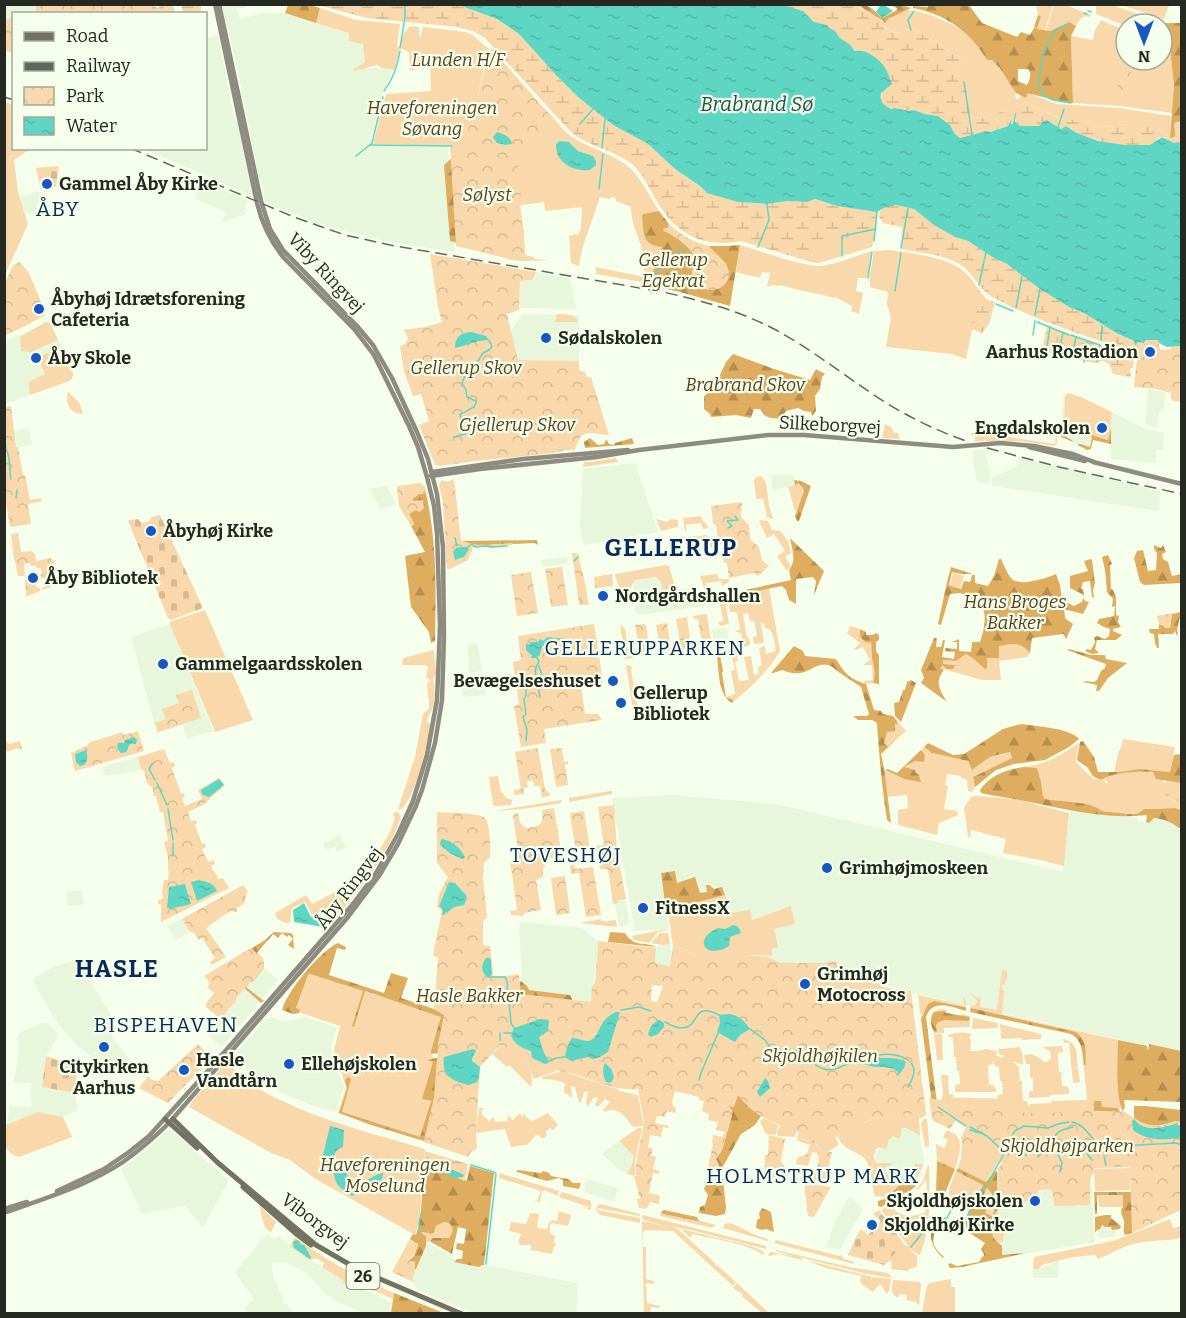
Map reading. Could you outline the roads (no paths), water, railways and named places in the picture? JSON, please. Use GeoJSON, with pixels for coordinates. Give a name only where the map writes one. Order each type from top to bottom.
{"type":"FeatureCollection","features":[{"type":"Feature","properties":{"kind":"main road","name":"Viby Ringvej"},"geometry":{"type":"LineString","coordinates":[[217,4],[257,203],[266,231],[284,258],[354,329],[374,355],[388,379],[430,474]]}},
{"type":"Feature","properties":{"kind":"main road","name":"Silkeborgvej"},"geometry":{"type":"LineString","coordinates":[[430,474],[621,454],[765,435],[813,435],[953,447],[1000,443],[1034,446],[1073,454],[1094,462],[1182,484]]}},
{"type":"Feature","properties":{"kind":"main road","name":"Åby Ringvej"},"geometry":{"type":"LineString","coordinates":[[4,1211],[76,1187],[106,1172],[140,1150],[364,897],[391,857],[416,806],[427,774],[435,742],[443,688],[443,562],[439,506],[430,474]]}},
{"type":"Feature","properties":{"kind":"main road","name":"Viborgvej"},"geometry":{"type":"LineString","coordinates":[[169,1119],[287,1227],[324,1254],[369,1279],[453,1314]]}},
{"type":"Feature","properties":{"kind":"main road","name":"Viborgvej"},"geometry":{"type":"LineString","coordinates":[[169,1119],[316,1245],[359,1270],[462,1314]]}},
{"type":"Feature","properties":{"kind":"water"},"geometry":{"type":"Polygon","coordinates":[[[881,4],[893,11],[882,18],[876,12],[881,4]]]}},
{"type":"Feature","properties":{"kind":"water","name":"Brabrand Sø"},"geometry":{"type":"Polygon","coordinates":[[[459,5],[783,5],[803,11],[814,22],[827,25],[835,31],[855,51],[868,53],[878,60],[885,68],[892,84],[881,93],[881,101],[886,106],[891,109],[914,110],[938,116],[950,125],[960,138],[1008,126],[1011,120],[1013,124],[1016,113],[1015,121],[1020,126],[1039,126],[1047,120],[1061,129],[1066,126],[1098,141],[1125,145],[1150,145],[1162,137],[1174,143],[1181,143],[1181,346],[1167,347],[1158,340],[1147,340],[1135,345],[1134,341],[1040,289],[1007,264],[968,241],[955,237],[934,225],[914,209],[896,205],[877,212],[837,206],[815,199],[807,202],[787,201],[767,204],[738,202],[707,193],[675,169],[648,144],[613,125],[578,97],[519,34],[497,19],[459,5]]]}},
{"type":"Feature","properties":{"kind":"water"},"geometry":{"type":"Polygon","coordinates":[[[497,132],[507,136],[512,144],[497,143],[493,137],[497,132]]]}},
{"type":"Feature","properties":{"kind":"water"},"geometry":{"type":"Polygon","coordinates":[[[560,141],[569,142],[578,151],[593,156],[596,165],[590,170],[584,170],[567,165],[557,151],[556,144],[560,141]]]}},
{"type":"Feature","properties":{"kind":"water"},"geometry":{"type":"Polygon","coordinates":[[[472,332],[486,336],[489,340],[455,348],[459,336],[472,332]]]}},
{"type":"Feature","properties":{"kind":"water"},"geometry":{"type":"Polygon","coordinates":[[[456,548],[469,549],[464,557],[455,560],[453,552],[456,548]]]}},
{"type":"Feature","properties":{"kind":"water"},"geometry":{"type":"Polygon","coordinates":[[[551,637],[554,639],[551,644],[547,647],[542,646],[540,655],[531,658],[532,655],[526,650],[526,643],[529,645],[530,642],[538,642],[540,639],[544,641],[551,637]]]}},
{"type":"Feature","properties":{"kind":"water"},"geometry":{"type":"Polygon","coordinates":[[[134,737],[137,740],[136,744],[130,744],[127,751],[121,753],[118,743],[124,743],[125,740],[134,737]]]}},
{"type":"Feature","properties":{"kind":"water"},"geometry":{"type":"Polygon","coordinates":[[[86,750],[86,761],[80,766],[76,762],[75,754],[86,750]]]}},
{"type":"Feature","properties":{"kind":"water"},"geometry":{"type":"Polygon","coordinates":[[[219,779],[224,785],[209,797],[203,795],[201,790],[219,779]]]}},
{"type":"Feature","properties":{"kind":"water"},"geometry":{"type":"Polygon","coordinates":[[[441,839],[455,845],[465,857],[463,859],[451,854],[440,845],[441,839]]]}},
{"type":"Feature","properties":{"kind":"water"},"geometry":{"type":"Polygon","coordinates":[[[199,880],[212,885],[217,891],[197,901],[191,882],[199,880]]]}},
{"type":"Feature","properties":{"kind":"water"},"geometry":{"type":"Polygon","coordinates":[[[449,882],[455,883],[467,898],[464,905],[454,907],[442,915],[443,909],[439,906],[449,882]]]}},
{"type":"Feature","properties":{"kind":"water"},"geometry":{"type":"Polygon","coordinates":[[[185,884],[191,904],[167,908],[169,887],[185,884]]]}},
{"type":"Feature","properties":{"kind":"water"},"geometry":{"type":"Polygon","coordinates":[[[304,903],[311,917],[333,916],[323,927],[294,922],[293,910],[304,903]]]}},
{"type":"Feature","properties":{"kind":"water"},"geometry":{"type":"Polygon","coordinates":[[[733,925],[737,926],[741,933],[730,937],[729,946],[714,951],[705,947],[705,938],[710,933],[718,928],[725,929],[733,925]]]}},
{"type":"Feature","properties":{"kind":"water"},"geometry":{"type":"Polygon","coordinates":[[[486,958],[491,960],[492,974],[489,978],[482,969],[486,958]]]}},
{"type":"Feature","properties":{"kind":"water"},"geometry":{"type":"Polygon","coordinates":[[[616,1012],[620,1012],[608,1052],[593,1059],[588,1057],[571,1061],[565,1057],[572,1038],[591,1040],[596,1036],[605,1020],[616,1012]]]}},
{"type":"Feature","properties":{"kind":"water"},"geometry":{"type":"Polygon","coordinates":[[[729,1014],[741,1019],[750,1029],[740,1035],[735,1042],[717,1032],[720,1023],[719,1015],[729,1014]]]}},
{"type":"Feature","properties":{"kind":"water"},"geometry":{"type":"Polygon","coordinates":[[[540,1019],[549,1020],[548,1031],[539,1037],[549,1061],[545,1064],[532,1058],[531,1051],[519,1046],[511,1036],[514,1028],[540,1019]]]}},
{"type":"Feature","properties":{"kind":"water"},"geometry":{"type":"Polygon","coordinates":[[[658,1020],[664,1023],[664,1027],[658,1034],[650,1037],[648,1034],[651,1026],[658,1020]]]}},
{"type":"Feature","properties":{"kind":"water"},"geometry":{"type":"Polygon","coordinates":[[[476,1050],[472,1061],[480,1067],[477,1082],[469,1085],[449,1077],[444,1069],[444,1057],[476,1050]]]}},
{"type":"Feature","properties":{"kind":"water"},"geometry":{"type":"Polygon","coordinates":[[[880,1058],[906,1062],[898,1076],[898,1072],[894,1070],[865,1064],[865,1061],[880,1058]]]}},
{"type":"Feature","properties":{"kind":"water"},"geometry":{"type":"Polygon","coordinates":[[[605,1063],[611,1069],[614,1077],[610,1083],[606,1082],[604,1077],[605,1063]]]}},
{"type":"Feature","properties":{"kind":"water"},"geometry":{"type":"Polygon","coordinates":[[[765,1078],[770,1088],[760,1097],[757,1092],[765,1078]]]}},
{"type":"Feature","properties":{"kind":"water"},"geometry":{"type":"Polygon","coordinates":[[[1134,1119],[1148,1128],[1160,1128],[1177,1123],[1181,1126],[1181,1139],[1154,1139],[1144,1136],[1133,1130],[1132,1121],[1134,1119]]]}},
{"type":"Feature","properties":{"kind":"water"},"geometry":{"type":"Polygon","coordinates":[[[330,1126],[344,1130],[343,1147],[335,1154],[334,1165],[347,1172],[348,1180],[355,1185],[383,1173],[376,1186],[352,1196],[340,1187],[334,1174],[323,1166],[323,1155],[330,1126]]]}},
{"type":"Feature","properties":{"kind":"water"},"geometry":{"type":"Polygon","coordinates":[[[438,1166],[464,1175],[456,1178],[438,1171],[438,1166]]]}},
{"type":"Feature","properties":{"kind":"water"},"geometry":{"type":"Polygon","coordinates":[[[296,1240],[304,1245],[310,1259],[294,1248],[293,1242],[296,1240]]]}},
{"type":"Feature","properties":{"kind":"waterway"},"geometry":{"type":"LineString","coordinates":[[400,48],[405,4]]}},
{"type":"Feature","properties":{"kind":"waterway"},"geometry":{"type":"LineString","coordinates":[[911,30],[908,20],[914,11]]}},
{"type":"Feature","properties":{"kind":"waterway"},"geometry":{"type":"LineString","coordinates":[[1068,24],[1056,30],[1047,44],[1040,72],[1040,88],[1042,95],[1053,100],[1071,103]]}},
{"type":"Feature","properties":{"kind":"waterway"},"geometry":{"type":"LineString","coordinates":[[384,91],[395,72],[400,51]]}},
{"type":"Feature","properties":{"kind":"waterway"},"geometry":{"type":"LineString","coordinates":[[964,82],[972,135]]}},
{"type":"Feature","properties":{"kind":"waterway"},"geometry":{"type":"LineString","coordinates":[[356,156],[372,143],[383,97]]}},
{"type":"Feature","properties":{"kind":"waterway"},"geometry":{"type":"LineString","coordinates":[[580,124],[593,109]]}},
{"type":"Feature","properties":{"kind":"waterway"},"geometry":{"type":"LineString","coordinates":[[1058,127],[1064,109]]}},
{"type":"Feature","properties":{"kind":"waterway"},"geometry":{"type":"LineString","coordinates":[[602,148],[605,119]]}},
{"type":"Feature","properties":{"kind":"waterway"},"geometry":{"type":"LineString","coordinates":[[370,145],[452,146]]}},
{"type":"Feature","properties":{"kind":"waterway"},"geometry":{"type":"LineString","coordinates":[[599,189],[603,154]]}},
{"type":"Feature","properties":{"kind":"waterway"},"geometry":{"type":"LineString","coordinates":[[758,247],[769,220],[767,204]]}},
{"type":"Feature","properties":{"kind":"waterway"},"geometry":{"type":"LineString","coordinates":[[901,248],[908,208]]}},
{"type":"Feature","properties":{"kind":"waterway"},"geometry":{"type":"LineString","coordinates":[[874,241],[877,212]]}},
{"type":"Feature","properties":{"kind":"waterway"},"geometry":{"type":"LineString","coordinates":[[842,256],[842,236],[876,229]]}},
{"type":"Feature","properties":{"kind":"waterway"},"geometry":{"type":"LineString","coordinates":[[652,284],[657,271],[675,258],[679,253],[679,247]]}},
{"type":"Feature","properties":{"kind":"waterway"},"geometry":{"type":"LineString","coordinates":[[868,278],[872,252]]}},
{"type":"Feature","properties":{"kind":"waterway"},"geometry":{"type":"LineString","coordinates":[[979,285],[986,252]]}},
{"type":"Feature","properties":{"kind":"waterway"},"geometry":{"type":"LineString","coordinates":[[895,291],[901,253]]}},
{"type":"Feature","properties":{"kind":"waterway"},"geometry":{"type":"LineString","coordinates":[[676,258],[692,257]]}},
{"type":"Feature","properties":{"kind":"waterway"},"geometry":{"type":"LineString","coordinates":[[1016,308],[1022,276]]}},
{"type":"Feature","properties":{"kind":"waterway"},"geometry":{"type":"LineString","coordinates":[[1035,315],[1040,289]]}},
{"type":"Feature","properties":{"kind":"waterway"},"geometry":{"type":"LineString","coordinates":[[996,304],[1013,311]]}},
{"type":"Feature","properties":{"kind":"waterway"},"geometry":{"type":"LineString","coordinates":[[1033,335],[1035,321]]}},
{"type":"Feature","properties":{"kind":"waterway"},"geometry":{"type":"LineString","coordinates":[[1037,322],[1069,335]]}},
{"type":"Feature","properties":{"kind":"waterway"},"geometry":{"type":"LineString","coordinates":[[1101,340],[1102,326]]}},
{"type":"Feature","properties":{"kind":"waterway"},"geometry":{"type":"LineString","coordinates":[[1046,353],[1050,327]]}},
{"type":"Feature","properties":{"kind":"waterway"},"geometry":{"type":"LineString","coordinates":[[1058,355],[1063,333]]}},
{"type":"Feature","properties":{"kind":"waterway"},"geometry":{"type":"LineString","coordinates":[[1071,335],[1100,345],[1097,362]]}},
{"type":"Feature","properties":{"kind":"waterway"},"geometry":{"type":"LineString","coordinates":[[1072,357],[1076,337]]}},
{"type":"Feature","properties":{"kind":"waterway"},"geometry":{"type":"LineString","coordinates":[[454,437],[478,428],[468,420],[461,419],[460,414],[474,407],[476,403],[467,397],[462,383],[467,371],[476,364],[483,353],[492,347],[489,340]]}},
{"type":"Feature","properties":{"kind":"waterway"},"geometry":{"type":"LineString","coordinates":[[1084,362],[1087,342]]}},
{"type":"Feature","properties":{"kind":"waterway"},"geometry":{"type":"LineString","coordinates":[[6,449],[11,479]]}},
{"type":"Feature","properties":{"kind":"waterway"},"geometry":{"type":"LineString","coordinates":[[16,498],[17,490]]}},
{"type":"Feature","properties":{"kind":"waterway"},"geometry":{"type":"LineString","coordinates":[[728,528],[732,526],[727,521],[738,520],[735,516]]}},
{"type":"Feature","properties":{"kind":"waterway"},"geometry":{"type":"LineString","coordinates":[[455,538],[457,546]]}},
{"type":"Feature","properties":{"kind":"waterway"},"geometry":{"type":"LineString","coordinates":[[468,547],[471,544],[476,547],[507,546]]}},
{"type":"Feature","properties":{"kind":"waterway"},"geometry":{"type":"LineString","coordinates":[[574,561],[578,557]]}},
{"type":"Feature","properties":{"kind":"waterway"},"geometry":{"type":"LineString","coordinates":[[554,639],[560,639]]}},
{"type":"Feature","properties":{"kind":"waterway"},"geometry":{"type":"LineString","coordinates":[[536,657],[539,661],[535,670],[540,697]]}},
{"type":"Feature","properties":{"kind":"waterway"},"geometry":{"type":"LineString","coordinates":[[539,666],[542,676]]}},
{"type":"Feature","properties":{"kind":"waterway"},"geometry":{"type":"LineString","coordinates":[[526,741],[527,730],[523,717],[526,714],[524,699],[528,681]]}},
{"type":"Feature","properties":{"kind":"waterway"},"geometry":{"type":"LineString","coordinates":[[152,764],[149,769],[155,780]]}},
{"type":"Feature","properties":{"kind":"waterway"},"geometry":{"type":"LineString","coordinates":[[157,783],[167,805]]}},
{"type":"Feature","properties":{"kind":"waterway"},"geometry":{"type":"LineString","coordinates":[[168,809],[173,840]]}},
{"type":"Feature","properties":{"kind":"waterway"},"geometry":{"type":"LineString","coordinates":[[173,843],[173,856]]}},
{"type":"Feature","properties":{"kind":"waterway"},"geometry":{"type":"LineString","coordinates":[[491,977],[505,977],[507,993]]}},
{"type":"Feature","properties":{"kind":"waterway"},"geometry":{"type":"LineString","coordinates":[[509,1001],[511,1023],[514,1028]]}},
{"type":"Feature","properties":{"kind":"waterway"},"geometry":{"type":"LineString","coordinates":[[621,1010],[639,1007],[651,1011]]}},
{"type":"Feature","properties":{"kind":"waterway"},"geometry":{"type":"LineString","coordinates":[[665,1022],[683,1028],[689,1026],[700,1012],[710,1011],[719,1015]]}},
{"type":"Feature","properties":{"kind":"waterway"},"geometry":{"type":"LineString","coordinates":[[750,1029],[765,1040],[772,1050],[777,1052],[782,1050],[803,1051],[817,1066],[827,1070],[873,1056],[888,1054],[909,1061]]}},
{"type":"Feature","properties":{"kind":"waterway"},"geometry":{"type":"LineString","coordinates":[[500,1033],[500,1040]]}},
{"type":"Feature","properties":{"kind":"waterway"},"geometry":{"type":"LineString","coordinates":[[504,1033],[512,1033]]}},
{"type":"Feature","properties":{"kind":"waterway"},"geometry":{"type":"LineString","coordinates":[[699,1080],[718,1033]]}},
{"type":"Feature","properties":{"kind":"waterway"},"geometry":{"type":"LineString","coordinates":[[856,1057],[867,1055],[870,1057]]}},
{"type":"Feature","properties":{"kind":"waterway"},"geometry":{"type":"LineString","coordinates":[[549,1061],[565,1057]]}},
{"type":"Feature","properties":{"kind":"waterway"},"geometry":{"type":"LineString","coordinates":[[908,1087],[914,1075],[911,1063]]}},
{"type":"Feature","properties":{"kind":"waterway"},"geometry":{"type":"LineString","coordinates":[[938,1107],[966,1126]]}},
{"type":"Feature","properties":{"kind":"waterway"},"geometry":{"type":"LineString","coordinates":[[1013,1134],[1024,1126],[1048,1128],[1069,1122]]}},
{"type":"Feature","properties":{"kind":"waterway"},"geometry":{"type":"LineString","coordinates":[[1072,1122],[1084,1129],[1101,1147],[1175,1143],[1182,1146]]}},
{"type":"Feature","properties":{"kind":"waterway"},"geometry":{"type":"LineString","coordinates":[[970,1127],[987,1136],[1005,1153]]}},
{"type":"Feature","properties":{"kind":"waterway"},"geometry":{"type":"LineString","coordinates":[[1051,1146],[1058,1132],[1073,1127]]}},
{"type":"Feature","properties":{"kind":"waterway"},"geometry":{"type":"LineString","coordinates":[[970,1130],[982,1132]]}},
{"type":"Feature","properties":{"kind":"waterway"},"geometry":{"type":"LineString","coordinates":[[972,1197],[980,1196],[1012,1136]]}},
{"type":"Feature","properties":{"kind":"waterway"},"geometry":{"type":"LineString","coordinates":[[1112,1140],[1119,1145]]}},
{"type":"Feature","properties":{"kind":"waterway"},"geometry":{"type":"LineString","coordinates":[[1009,1147],[1028,1142],[1048,1146]]}},
{"type":"Feature","properties":{"kind":"waterway"},"geometry":{"type":"LineString","coordinates":[[1026,1156],[1026,1150],[1031,1143]]}},
{"type":"Feature","properties":{"kind":"waterway"},"geometry":{"type":"LineString","coordinates":[[1038,1157],[1047,1147]]}},
{"type":"Feature","properties":{"kind":"waterway"},"geometry":{"type":"LineString","coordinates":[[1050,1147],[1057,1149],[1091,1147]]}},
{"type":"Feature","properties":{"kind":"waterway"},"geometry":{"type":"LineString","coordinates":[[1087,1148],[1092,1160]]}},
{"type":"Feature","properties":{"kind":"waterway"},"geometry":{"type":"LineString","coordinates":[[1056,1150],[1062,1163],[1060,1172]]}},
{"type":"Feature","properties":{"kind":"waterway"},"geometry":{"type":"LineString","coordinates":[[1104,1156],[1106,1165]]}},
{"type":"Feature","properties":{"kind":"waterway"},"geometry":{"type":"LineString","coordinates":[[471,1165],[496,1174],[486,1264]]}},
{"type":"Feature","properties":{"kind":"waterway"},"geometry":{"type":"LineString","coordinates":[[966,1220],[975,1196]]}},
{"type":"Feature","properties":{"kind":"waterway"},"geometry":{"type":"LineString","coordinates":[[947,1218],[958,1197],[970,1197]]}},
{"type":"Feature","properties":{"kind":"waterway"},"geometry":{"type":"LineString","coordinates":[[420,1232],[421,1214]]}},
{"type":"Feature","properties":{"kind":"waterway"},"geometry":{"type":"LineString","coordinates":[[935,1219],[946,1218]]}},
{"type":"Feature","properties":{"kind":"waterway"},"geometry":{"type":"LineString","coordinates":[[911,1247],[927,1227]]}},
{"type":"Feature","properties":{"kind":"railway"},"geometry":{"type":"LineString","coordinates":[[4,97],[12,99]]}},
{"type":"Feature","properties":{"kind":"railway"},"geometry":{"type":"LineString","coordinates":[[135,150],[294,217],[345,235],[390,245],[663,292],[735,312],[788,337],[906,415],[969,442]]}},
{"type":"Feature","properties":{"kind":"railway"},"geometry":{"type":"LineString","coordinates":[[987,448],[1059,467],[1182,494]]}},
{"type":"Feature","properties":{"kind":"place","name":"Gammel Åby Kirke"},"geometry":{"type":"Point","coordinates":[47,184]}},
{"type":"Feature","properties":{"kind":"place","name":"Åbyhøj Idrætsforening Cafeteria"},"geometry":{"type":"Point","coordinates":[39,309]}},
{"type":"Feature","properties":{"kind":"place","name":"Sødalskolen"},"geometry":{"type":"Point","coordinates":[546,338]}},
{"type":"Feature","properties":{"kind":"place","name":"Aarhus Rostadion"},"geometry":{"type":"Point","coordinates":[1150,352]}},
{"type":"Feature","properties":{"kind":"place","name":"Åby Skole"},"geometry":{"type":"Point","coordinates":[36,358]}},
{"type":"Feature","properties":{"kind":"place","name":"Engdalskolen"},"geometry":{"type":"Point","coordinates":[1102,428]}},
{"type":"Feature","properties":{"kind":"place","name":"Åbyhøj Kirke"},"geometry":{"type":"Point","coordinates":[151,531]}},
{"type":"Feature","properties":{"kind":"place","name":"Åby Bibliotek"},"geometry":{"type":"Point","coordinates":[33,578]}},
{"type":"Feature","properties":{"kind":"place","name":"Nordgårdshallen"},"geometry":{"type":"Point","coordinates":[603,596]}},
{"type":"Feature","properties":{"kind":"place","name":"Gammelgaardsskolen"},"geometry":{"type":"Point","coordinates":[163,664]}},
{"type":"Feature","properties":{"kind":"place","name":"Bevægelseshuset"},"geometry":{"type":"Point","coordinates":[613,681]}},
{"type":"Feature","properties":{"kind":"place","name":"Gellerup Bibliotek"},"geometry":{"type":"Point","coordinates":[621,703]}},
{"type":"Feature","properties":{"kind":"place","name":"Grimhøjmoskeen"},"geometry":{"type":"Point","coordinates":[827,868]}},
{"type":"Feature","properties":{"kind":"place","name":"FitnessX"},"geometry":{"type":"Point","coordinates":[643,908]}},
{"type":"Feature","properties":{"kind":"place","name":"Grimhøj Motocross"},"geometry":{"type":"Point","coordinates":[805,984]}},
{"type":"Feature","properties":{"kind":"place","name":"Citykirken Aarhus"},"geometry":{"type":"Point","coordinates":[104,1047]}},
{"type":"Feature","properties":{"kind":"place","name":"Ellehøjskolen"},"geometry":{"type":"Point","coordinates":[289,1064]}},
{"type":"Feature","properties":{"kind":"place","name":"Hasle Vandtårn"},"geometry":{"type":"Point","coordinates":[184,1070]}},
{"type":"Feature","properties":{"kind":"place","name":"Skjoldhøjskolen"},"geometry":{"type":"Point","coordinates":[1035,1201]}},
{"type":"Feature","properties":{"kind":"place","name":"Skjoldhøj Kirke"},"geometry":{"type":"Point","coordinates":[872,1225]}},
{"type":"Feature","properties":{"kind":"district","name":"ÅBY"},"geometry":{"type":"Point","coordinates":[58,209]}},
{"type":"Feature","properties":{"kind":"district","name":"GELLERUP"},"geometry":{"type":"Point","coordinates":[671,548]}},
{"type":"Feature","properties":{"kind":"district","name":"GELLERUPPARKEN"},"geometry":{"type":"Point","coordinates":[645,648]}},
{"type":"Feature","properties":{"kind":"district","name":"TOVESHØJ"},"geometry":{"type":"Point","coordinates":[566,855]}},
{"type":"Feature","properties":{"kind":"district","name":"HASLE"},"geometry":{"type":"Point","coordinates":[117,969]}},
{"type":"Feature","properties":{"kind":"district","name":"BISPEHAVEN"},"geometry":{"type":"Point","coordinates":[166,1025]}},
{"type":"Feature","properties":{"kind":"district","name":"HOLMSTRUP MARK"},"geometry":{"type":"Point","coordinates":[813,1176]}},
{"type":"Feature","properties":{"kind":"park label","name":"Lunden H/F"},"geometry":{"type":"Point","coordinates":[458,60]}},
{"type":"Feature","properties":{"kind":"park label","name":"Haveforeningen Søvang"},"geometry":{"type":"Point","coordinates":[432,118]}},
{"type":"Feature","properties":{"kind":"park label","name":"Sølyst"},"geometry":{"type":"Point","coordinates":[487,195]}},
{"type":"Feature","properties":{"kind":"park label","name":"Gellerup Egekrat"},"geometry":{"type":"Point","coordinates":[673,270]}},
{"type":"Feature","properties":{"kind":"park label","name":"Gellerup Skov"},"geometry":{"type":"Point","coordinates":[466,368]}},
{"type":"Feature","properties":{"kind":"park label","name":"Brabrand Skov"},"geometry":{"type":"Point","coordinates":[745,385]}},
{"type":"Feature","properties":{"kind":"park label","name":"Gjellerup Skov"},"geometry":{"type":"Point","coordinates":[517,425]}},
{"type":"Feature","properties":{"kind":"park label","name":"Hans Broges Bakker"},"geometry":{"type":"Point","coordinates":[1015,612]}},
{"type":"Feature","properties":{"kind":"park label","name":"Hasle Bakker"},"geometry":{"type":"Point","coordinates":[469,996]}},
{"type":"Feature","properties":{"kind":"park label","name":"Skjoldhøjkilen"},"geometry":{"type":"Point","coordinates":[820,1056]}},
{"type":"Feature","properties":{"kind":"park label","name":"Skjoldhøjparken"},"geometry":{"type":"Point","coordinates":[1067,1146]}},
{"type":"Feature","properties":{"kind":"park label","name":"Haveforeningen Moselund"},"geometry":{"type":"Point","coordinates":[385,1175]}}]}
